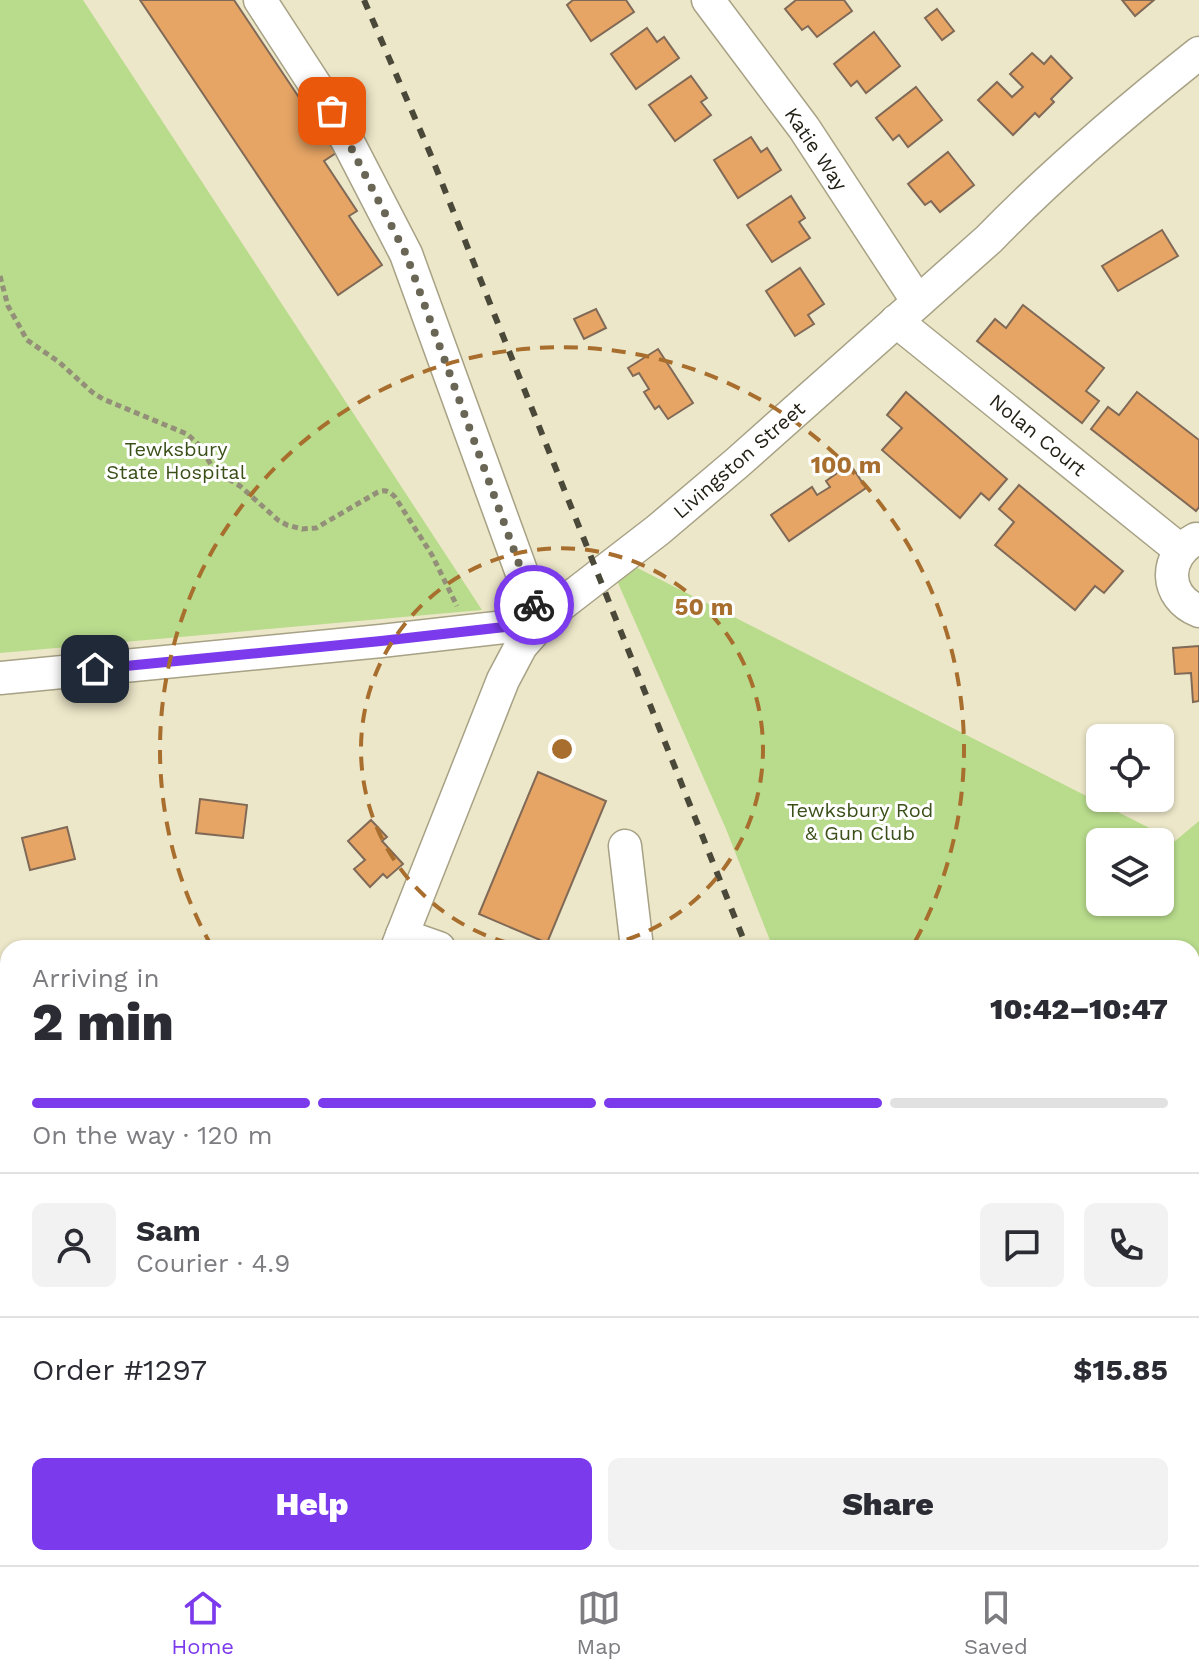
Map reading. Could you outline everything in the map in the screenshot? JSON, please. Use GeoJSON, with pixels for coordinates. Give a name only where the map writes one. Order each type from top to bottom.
{"type":"FeatureCollection","features":[{"type":"Feature","properties":{"kind":"street"},"geometry":{"type":"LineString","coordinates":[[0,678],[540,623],[406,254],[332,111],[260,0]]}},
{"type":"Feature","properties":{"kind":"street","name":"Katie Way"},"geometry":{"type":"LineString","coordinates":[[708,0],[804,128],[907,312]]}},
{"type":"Feature","properties":{"kind":"street","name":"Livingston Street"},"geometry":{"type":"LineString","coordinates":[[399,940],[503,680],[521,646],[540,623],[737,463],[989,239],[1027,200],[1113,123],[1199,53]]}},
{"type":"Feature","properties":{"kind":"street","name":"Nolan Court"},"geometry":{"type":"LineString","coordinates":[[907,312],[1190,544],[1173,567],[1174,586],[1183,602],[1199,611]]}},
{"type":"Feature","properties":{"kind":"street"},"geometry":{"type":"LineString","coordinates":[[625,846],[636,940]]}},
{"type":"Feature","properties":{"kind":"path"},"geometry":{"type":"LineString","coordinates":[[0,276],[8,306],[27,340],[103,399],[187,434],[198,444],[215,471],[240,486],[287,525],[302,529],[316,528],[378,492],[385,490],[391,493],[432,555],[469,631]]}},
{"type":"Feature","properties":{"kind":"green space","name":"Tewksbury State Hospital"},"geometry":{"type":"Polygon","coordinates":[[[0,0],[83,0],[482,610],[0,653],[0,0]]]}},
{"type":"Feature","properties":{"kind":"green space","name":"Tewksbury Rod & Gun Club"},"geometry":{"type":"Polygon","coordinates":[[[604,551],[1086,796],[1086,812],[1118,812],[1149,828],[1086,828],[1086,916],[1174,916],[1174,840],[1199,821],[1199,940],[770,940],[726,829],[604,551]]]}},
{"type":"Feature","properties":{"kind":"building"},"geometry":{"type":"Polygon","coordinates":[[[140,0],[234,0],[336,153],[324,161],[357,211],[349,216],[382,265],[338,295],[140,0]]]}},
{"type":"Feature","properties":{"kind":"building"},"geometry":{"type":"Polygon","coordinates":[[[573,0],[626,0],[634,12],[591,41],[567,5],[573,0]]]}},
{"type":"Feature","properties":{"kind":"building"},"geometry":{"type":"Polygon","coordinates":[[[796,0],[844,0],[852,11],[817,37],[808,26],[802,30],[785,9],[796,0]]]}},
{"type":"Feature","properties":{"kind":"building"},"geometry":{"type":"Polygon","coordinates":[[[1122,0],[1154,0],[1135,16],[1122,0]]]}},
{"type":"Feature","properties":{"kind":"building"},"geometry":{"type":"Polygon","coordinates":[[[937,9],[954,31],[942,40],[925,18],[937,9]]]}},
{"type":"Feature","properties":{"kind":"building"},"geometry":{"type":"Polygon","coordinates":[[[647,28],[657,42],[664,37],[679,58],[636,89],[611,54],[647,28]]]}},
{"type":"Feature","properties":{"kind":"building"},"geometry":{"type":"Polygon","coordinates":[[[874,32],[900,66],[866,93],[857,81],[851,86],[834,64],[874,32]]]}},
{"type":"Feature","properties":{"kind":"building"},"geometry":{"type":"Polygon","coordinates":[[[1032,53],[1044,64],[1051,56],[1072,78],[1051,99],[1054,102],[1039,117],[1035,113],[1013,135],[978,100],[997,82],[1012,97],[1023,87],[1010,74],[1032,53]]]}},
{"type":"Feature","properties":{"kind":"building"},"geometry":{"type":"Polygon","coordinates":[[[691,76],[707,98],[701,102],[711,115],[675,141],[649,105],[691,76]]]}},
{"type":"Feature","properties":{"kind":"building"},"geometry":{"type":"Polygon","coordinates":[[[916,87],[942,120],[908,147],[899,135],[893,140],[876,118],[916,87]]]}},
{"type":"Feature","properties":{"kind":"building"},"geometry":{"type":"Polygon","coordinates":[[[751,137],[761,152],[767,148],[781,170],[738,198],[714,160],[751,137]]]}},
{"type":"Feature","properties":{"kind":"building"},"geometry":{"type":"Polygon","coordinates":[[[948,152],[974,185],[940,212],[931,201],[925,205],[908,184],[948,152]]]}},
{"type":"Feature","properties":{"kind":"building"},"geometry":{"type":"Polygon","coordinates":[[[791,196],[805,218],[799,222],[810,238],[772,262],[747,225],[791,196]]]}},
{"type":"Feature","properties":{"kind":"building"},"geometry":{"type":"Polygon","coordinates":[[[1162,230],[1178,256],[1118,291],[1102,266],[1162,230]]]}},
{"type":"Feature","properties":{"kind":"building"},"geometry":{"type":"Polygon","coordinates":[[[800,268],[824,304],[808,315],[814,324],[795,336],[766,291],[800,268]]]}},
{"type":"Feature","properties":{"kind":"building"},"geometry":{"type":"Polygon","coordinates":[[[1023,305],[1104,368],[1086,391],[1099,401],[1082,423],[977,341],[995,319],[1006,328],[1023,305]]]}},
{"type":"Feature","properties":{"kind":"building"},"geometry":{"type":"Polygon","coordinates":[[[596,309],[606,328],[584,339],[574,319],[596,309]]]}},
{"type":"Feature","properties":{"kind":"building"},"geometry":{"type":"Polygon","coordinates":[[[658,349],[693,403],[668,419],[659,406],[655,409],[644,392],[649,389],[639,373],[633,376],[628,368],[658,349]]]}},
{"type":"Feature","properties":{"kind":"building"},"geometry":{"type":"Polygon","coordinates":[[[906,392],[1007,479],[989,500],[981,493],[960,518],[882,450],[902,428],[887,415],[906,392]]]}},
{"type":"Feature","properties":{"kind":"building"},"geometry":{"type":"Polygon","coordinates":[[[1137,392],[1199,440],[1199,507],[1196,511],[1091,429],[1108,407],[1119,415],[1137,392]]]}},
{"type":"Feature","properties":{"kind":"building"},"geometry":{"type":"Polygon","coordinates":[[[850,464],[866,488],[789,541],[771,515],[812,487],[817,495],[830,487],[826,481],[850,464]]]}},
{"type":"Feature","properties":{"kind":"building"},"geometry":{"type":"Polygon","coordinates":[[[1019,485],[1123,571],[1104,593],[1095,586],[1075,610],[995,545],[1014,522],[999,509],[1019,485]]]}},
{"type":"Feature","properties":{"kind":"building"},"geometry":{"type":"Polygon","coordinates":[[[1199,646],[1199,701],[1193,702],[1191,673],[1175,674],[1173,648],[1199,646]]]}},
{"type":"Feature","properties":{"kind":"building"},"geometry":{"type":"Polygon","coordinates":[[[538,772],[606,801],[548,940],[540,940],[479,914],[538,772]]]}},
{"type":"Feature","properties":{"kind":"building"},"geometry":{"type":"Polygon","coordinates":[[[200,799],[247,805],[243,838],[196,833],[200,799]]]}},
{"type":"Feature","properties":{"kind":"building"},"geometry":{"type":"Polygon","coordinates":[[[371,820],[387,837],[382,841],[403,864],[387,878],[383,874],[370,887],[354,869],[365,860],[348,841],[371,820]]]}},
{"type":"Feature","properties":{"kind":"building"},"geometry":{"type":"Polygon","coordinates":[[[67,827],[75,859],[30,870],[22,838],[67,827]]]}},
{"type":"Feature","properties":{"kind":"railway"},"geometry":{"type":"LineString","coordinates":[[364,0],[430,153],[744,940]]}},
{"type":"Feature","properties":{"kind":"way so far"},"geometry":{"type":"LineString","coordinates":[[332,111],[406,254],[534,605]]}},
{"type":"Feature","properties":{"kind":"route"},"geometry":{"type":"LineString","coordinates":[[95,669],[540,623],[534,605]]}}]}
